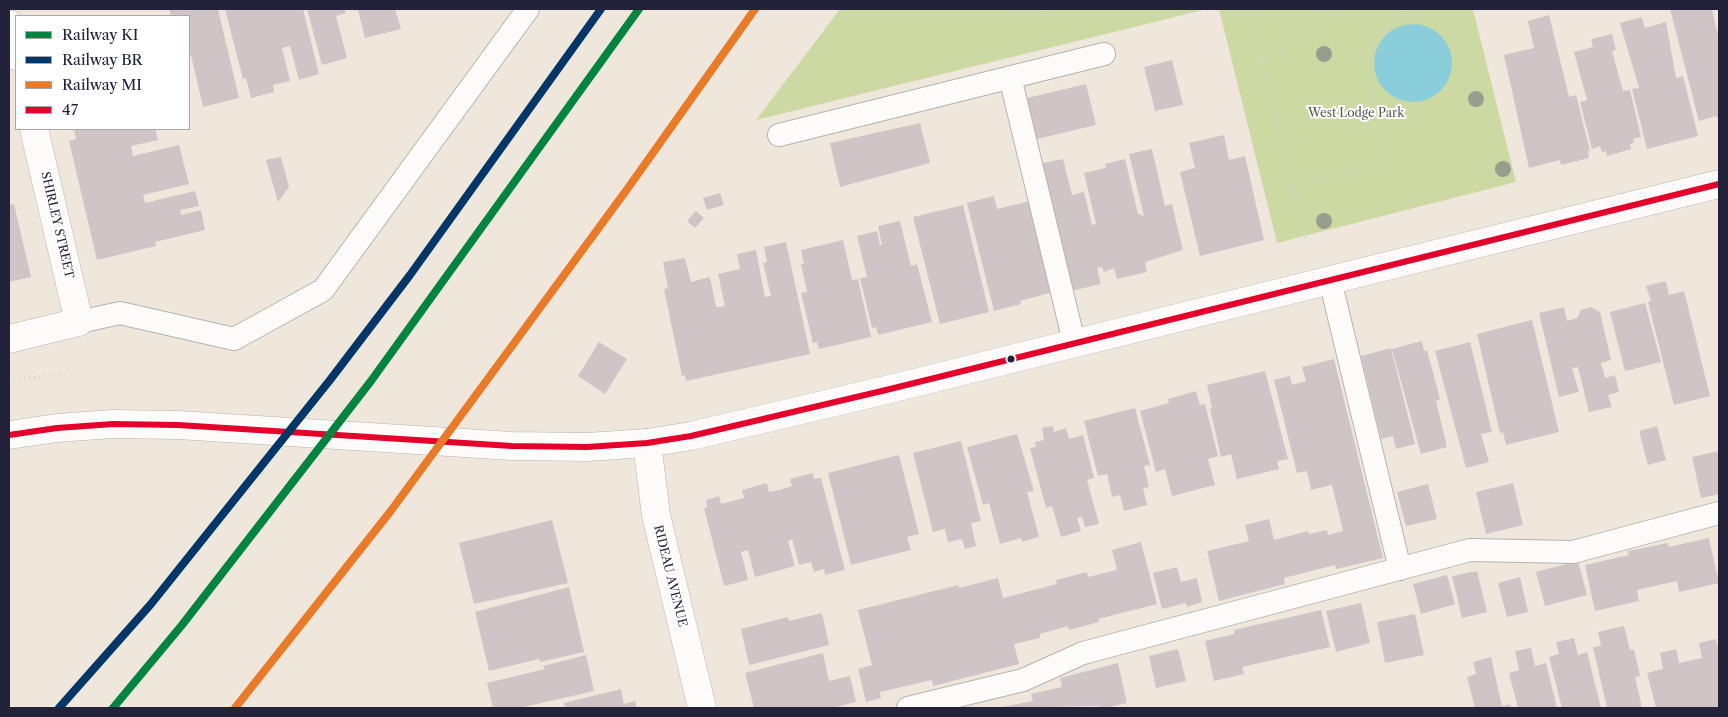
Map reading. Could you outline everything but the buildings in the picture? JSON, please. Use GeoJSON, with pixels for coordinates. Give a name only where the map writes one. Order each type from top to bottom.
{"type":"FeatureCollection","features":[{"type":"Feature","properties":{"kind":"street"},"geometry":{"type":"LineString","coordinates":[[9,11],[19,9]]}},
{"type":"Feature","properties":{"kind":"street"},"geometry":{"type":"LineString","coordinates":[[9,24],[15,51]]}},
{"type":"Feature","properties":{"kind":"street","name":"SHIRLEY STREET"},"geometry":{"type":"LineString","coordinates":[[34,130],[79,322]]}},
{"type":"Feature","properties":{"kind":"street"},"geometry":{"type":"LineString","coordinates":[[9,435],[57,428],[112,424],[178,425],[512,446],[586,447],[648,443],[691,436],[1719,184]]}},
{"type":"Feature","properties":{"kind":"street"},"geometry":{"type":"LineString","coordinates":[[9,339],[79,322]]}},
{"type":"Feature","properties":{"kind":"street","name":"RIDEAU AVENUE"},"geometry":{"type":"LineString","coordinates":[[648,443],[656,515],[702,708]]}},
{"type":"Feature","properties":{"kind":"lane"},"geometry":{"type":"LineString","coordinates":[[79,322],[120,313],[234,339],[323,290],[528,9]]}},
{"type":"Feature","properties":{"kind":"lane"},"geometry":{"type":"LineString","coordinates":[[779,135],[1104,54]]}},
{"type":"Feature","properties":{"kind":"lane"},"geometry":{"type":"LineString","coordinates":[[1010,77],[1074,342]]}},
{"type":"Feature","properties":{"kind":"lane"},"geometry":{"type":"LineString","coordinates":[[1330,280],[1400,569]]}},
{"type":"Feature","properties":{"kind":"lane"},"geometry":{"type":"LineString","coordinates":[[908,708],[1023,680],[1083,653],[1470,550],[1573,552],[1719,513]]}},
{"type":"Feature","properties":{"kind":"path"},"geometry":{"type":"LineString","coordinates":[[1007,9],[1024,13],[1048,9]]}},
{"type":"Feature","properties":{"kind":"path"},"geometry":{"type":"LineString","coordinates":[[1249,9],[1307,244]]}},
{"type":"Feature","properties":{"kind":"path"},"geometry":{"type":"LineString","coordinates":[[1262,58],[1275,55],[1328,9]]}},
{"type":"Feature","properties":{"kind":"path"},"geometry":{"type":"LineString","coordinates":[[1406,9],[1408,18]]}},
{"type":"Feature","properties":{"kind":"path"},"geometry":{"type":"LineString","coordinates":[[1292,185],[1368,170],[1385,156],[1368,63],[1370,52],[1381,31],[1390,24],[1408,18],[1428,21]]}},
{"type":"Feature","properties":{"kind":"path"},"geometry":{"type":"LineString","coordinates":[[9,380],[66,374]]}},
{"type":"Feature","properties":{"kind":"green space"},"geometry":{"type":"Polygon","coordinates":[[[840,9],[1207,9],[756,120],[840,9]]]}},
{"type":"Feature","properties":{"kind":"green space","name":"West Lodge Park"},"geometry":{"type":"Polygon","coordinates":[[[1219,9],[1473,9],[1516,182],[1277,243],[1219,9]]]}},
{"type":"Feature","properties":{"kind":"water"},"geometry":{"type":"Polygon","coordinates":[[[1413,24],[1428,27],[1441,35],[1449,48],[1452,63],[1449,78],[1441,91],[1428,99],[1413,102],[1398,99],[1385,91],[1377,78],[1374,63],[1377,48],[1385,35],[1398,27],[1413,24]]]}},
{"type":"Feature","properties":{"kind":"rail line","name":"BR"},"geometry":{"type":"LineString","coordinates":[[59,708],[151,604],[330,380],[410,275],[601,9]]}},
{"type":"Feature","properties":{"kind":"rail line","name":"KI"},"geometry":{"type":"LineString","coordinates":[[113,708],[182,625],[371,381],[639,9]]}},
{"type":"Feature","properties":{"kind":"rail line","name":"MI"},"geometry":{"type":"LineString","coordinates":[[235,708],[390,512],[628,188],[755,9]]}},
{"type":"Feature","properties":{"kind":"transit line","name":"47"},"geometry":{"type":"LineString","coordinates":[[9,435],[57,428],[113,424],[178,425],[512,446],[587,447],[647,443],[691,436],[886,390],[1719,184]]}}]}
